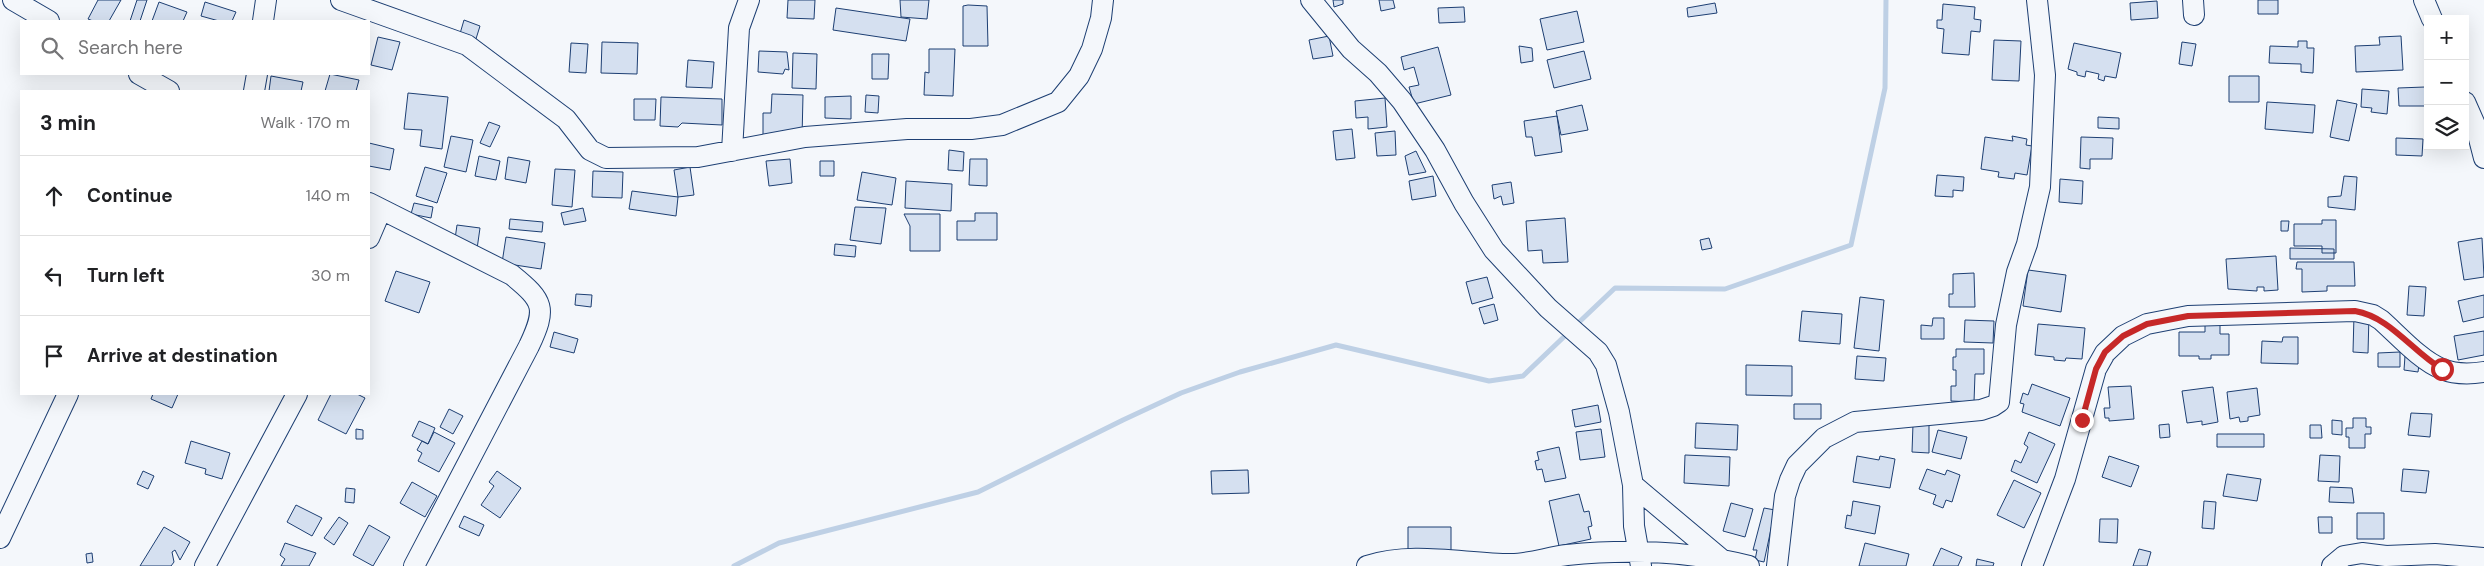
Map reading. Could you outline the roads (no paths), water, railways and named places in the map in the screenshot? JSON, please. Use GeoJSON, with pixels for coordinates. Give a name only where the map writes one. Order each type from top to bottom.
{"type":"FeatureCollection","features":[{"type":"Feature","properties":{"kind":"street"},"geometry":{"type":"LineString","coordinates":[[13,0],[48,14]]}},
{"type":"Feature","properties":{"kind":"street"},"geometry":{"type":"LineString","coordinates":[[263,20],[266,0]]}},
{"type":"Feature","properties":{"kind":"street"},"geometry":{"type":"LineString","coordinates":[[341,0],[467,45],[566,119],[590,150],[606,158],[698,157],[805,137],[907,129],[979,128],[1002,125],[1058,102],[1078,76],[1092,49],[1101,18],[1102,0]]}},
{"type":"Feature","properties":{"kind":"street"},"geometry":{"type":"LineString","coordinates":[[732,151],[739,28],[749,0]]}},
{"type":"Feature","properties":{"kind":"street"},"geometry":{"type":"LineString","coordinates":[[1311,0],[1351,49],[1378,73],[1402,102],[1435,150],[1464,203],[1494,250],[1548,308],[1598,352],[1606,365],[1612,380],[1633,485],[1634,526],[1640,558]]}},
{"type":"Feature","properties":{"kind":"street"},"geometry":{"type":"LineString","coordinates":[[1777,566],[1785,496],[1790,480],[1797,465],[1824,438],[1855,422],[1981,410],[1998,402],[2006,325],[2017,272],[2027,244],[2040,187],[2045,75],[2037,0]]}},
{"type":"Feature","properties":{"kind":"street"},"geometry":{"type":"LineString","coordinates":[[2424,0],[2430,15]]}},
{"type":"Feature","properties":{"kind":"street"},"geometry":{"type":"LineString","coordinates":[[141,75],[167,90]]}},
{"type":"Feature","properties":{"kind":"street"},"geometry":{"type":"LineString","coordinates":[[254,90],[257,75]]}},
{"type":"Feature","properties":{"kind":"street"},"geometry":{"type":"LineString","coordinates":[[2466,105],[2476,127],[2484,158]]}},
{"type":"Feature","properties":{"kind":"street"},"geometry":{"type":"LineString","coordinates":[[370,233],[375,207],[512,275],[531,291],[540,303],[540,323],[530,346],[414,566]]}},
{"type":"Feature","properties":{"kind":"street"},"geometry":{"type":"LineString","coordinates":[[2032,566],[2065,479],[2096,369],[2105,352],[2123,336],[2147,324],[2188,316],[2355,311],[2372,315],[2381,320],[2426,360],[2442,369],[2472,373],[2484,372]]}},
{"type":"Feature","properties":{"kind":"street"},"geometry":{"type":"LineString","coordinates":[[0,538],[68,395]]}},
{"type":"Feature","properties":{"kind":"street"},"geometry":{"type":"LineString","coordinates":[[205,566],[296,395]]}},
{"type":"Feature","properties":{"kind":"street"},"geometry":{"type":"LineString","coordinates":[[1633,485],[1720,559]]}},
{"type":"Feature","properties":{"kind":"street"},"geometry":{"type":"LineString","coordinates":[[2332,566],[2344,556],[2362,553],[2386,556],[2436,554],[2484,558]]}},
{"type":"Feature","properties":{"kind":"street"},"geometry":{"type":"LineString","coordinates":[[1367,566],[1396,558],[1513,564],[1567,555],[1720,559],[1749,566]]}},
{"type":"Feature","properties":{"kind":"waterway"},"geometry":{"type":"LineString","coordinates":[[1575,326],[1615,288],[1725,289],[1851,245],[1885,88],[1886,0]]}},
{"type":"Feature","properties":{"kind":"waterway"},"geometry":{"type":"LineString","coordinates":[[734,566],[779,543],[978,492],[1181,393],[1240,372],[1336,345],[1489,381],[1523,376],[1569,332]]}}]}
